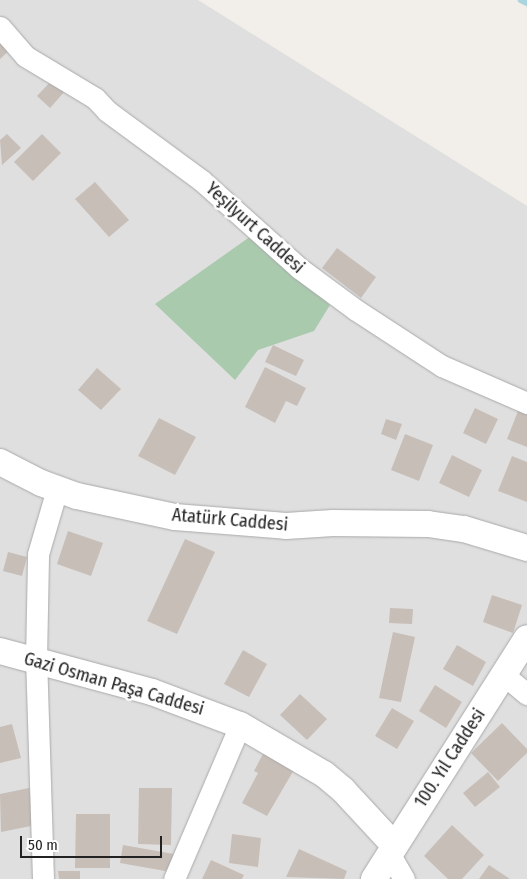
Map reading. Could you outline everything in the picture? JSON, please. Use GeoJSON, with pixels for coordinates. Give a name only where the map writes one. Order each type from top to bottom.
{"type":"FeatureCollection","features":[{"type":"Feature","properties":{"kind":"street","name":"Yeşilyurt Caddesi"},"geometry":{"type":"LineString","coordinates":[[0,27],[24,56],[95,98],[108,111],[201,180],[298,268],[349,305],[442,366],[527,403]]}},
{"type":"Feature","properties":{"kind":"street","name":"Atatürk Caddesi"},"geometry":{"type":"LineString","coordinates":[[0,462],[57,489],[132,508],[216,522],[286,526],[333,523],[428,524],[464,529],[527,548]]}},
{"type":"Feature","properties":{"kind":"street"},"geometry":{"type":"LineString","coordinates":[[43,879],[36,661],[38,554],[57,489]]}},
{"type":"Feature","properties":{"kind":"street","name":"100. Yıl Caddesi"},"geometry":{"type":"LineString","coordinates":[[374,879],[391,849],[527,638]]}},
{"type":"Feature","properties":{"kind":"street","name":"Gazi Osman Paşa Caddesi"},"geometry":{"type":"LineString","coordinates":[[0,651],[152,692],[240,725],[324,774],[343,790],[391,849]]}},
{"type":"Feature","properties":{"kind":"street"},"geometry":{"type":"LineString","coordinates":[[504,675],[527,694]]}},
{"type":"Feature","properties":{"kind":"street"},"geometry":{"type":"LineString","coordinates":[[174,879],[240,725]]}},
{"type":"Feature","properties":{"kind":"street"},"geometry":{"type":"LineString","coordinates":[[391,849],[404,879]]}},
{"type":"Feature","properties":{"kind":"shaded area"},"geometry":{"type":"Polygon","coordinates":[[[0,0],[198,0],[527,206],[527,879],[0,879],[0,0]]]}},
{"type":"Feature","properties":{"kind":"green space"},"geometry":{"type":"Polygon","coordinates":[[[251,236],[330,305],[314,331],[258,350],[235,380],[155,304],[251,236]]]}},
{"type":"Feature","properties":{"kind":"building"},"geometry":{"type":"Polygon","coordinates":[[[0,35],[12,48],[0,59],[0,35]]]}},
{"type":"Feature","properties":{"kind":"building"},"geometry":{"type":"Polygon","coordinates":[[[54,78],[66,90],[50,108],[37,96],[54,78]]]}},
{"type":"Feature","properties":{"kind":"building"},"geometry":{"type":"Polygon","coordinates":[[[7,134],[21,148],[2,165],[0,140],[7,134]]]}},
{"type":"Feature","properties":{"kind":"building"},"geometry":{"type":"Polygon","coordinates":[[[42,134],[61,153],[33,181],[14,162],[42,134]]]}},
{"type":"Feature","properties":{"kind":"building"},"geometry":{"type":"Polygon","coordinates":[[[95,182],[129,220],[109,237],[75,199],[95,182]]]}},
{"type":"Feature","properties":{"kind":"building"},"geometry":{"type":"Polygon","coordinates":[[[337,248],[376,277],[361,298],[322,268],[337,248]]]}},
{"type":"Feature","properties":{"kind":"building"},"geometry":{"type":"Polygon","coordinates":[[[273,345],[304,360],[296,376],[265,362],[273,345]]]}},
{"type":"Feature","properties":{"kind":"building"},"geometry":{"type":"Polygon","coordinates":[[[265,367],[306,388],[297,406],[286,401],[275,423],[245,407],[265,367]]]}},
{"type":"Feature","properties":{"kind":"building"},"geometry":{"type":"Polygon","coordinates":[[[97,368],[121,389],[101,410],[78,390],[97,368]]]}},
{"type":"Feature","properties":{"kind":"building"},"geometry":{"type":"Polygon","coordinates":[[[475,408],[498,419],[486,444],[463,433],[475,408]]]}},
{"type":"Feature","properties":{"kind":"building"},"geometry":{"type":"Polygon","coordinates":[[[518,411],[527,414],[527,447],[507,439],[518,411]]]}},
{"type":"Feature","properties":{"kind":"building"},"geometry":{"type":"Polygon","coordinates":[[[159,418],[196,437],[175,475],[138,456],[159,418]]]}},
{"type":"Feature","properties":{"kind":"building"},"geometry":{"type":"Polygon","coordinates":[[[386,419],[402,424],[396,440],[381,434],[386,419]]]}},
{"type":"Feature","properties":{"kind":"building"},"geometry":{"type":"Polygon","coordinates":[[[405,434],[433,445],[419,481],[391,470],[405,434]]]}},
{"type":"Feature","properties":{"kind":"building"},"geometry":{"type":"Polygon","coordinates":[[[452,455],[482,470],[469,497],[439,483],[452,455]]]}},
{"type":"Feature","properties":{"kind":"building"},"geometry":{"type":"Polygon","coordinates":[[[512,456],[527,462],[527,502],[498,491],[512,456]]]}},
{"type":"Feature","properties":{"kind":"building"},"geometry":{"type":"Polygon","coordinates":[[[68,531],[103,543],[91,576],[57,564],[68,531]]]}},
{"type":"Feature","properties":{"kind":"building"},"geometry":{"type":"Polygon","coordinates":[[[185,539],[215,552],[177,634],[147,621],[185,539]]]}},
{"type":"Feature","properties":{"kind":"building"},"geometry":{"type":"Polygon","coordinates":[[[8,552],[27,557],[22,576],[3,571],[8,552]]]}},
{"type":"Feature","properties":{"kind":"building"},"geometry":{"type":"Polygon","coordinates":[[[492,595],[522,605],[513,633],[483,622],[492,595]]]}},
{"type":"Feature","properties":{"kind":"building"},"geometry":{"type":"Polygon","coordinates":[[[390,608],[413,609],[412,624],[389,623],[390,608]]]}},
{"type":"Feature","properties":{"kind":"building"},"geometry":{"type":"Polygon","coordinates":[[[393,632],[415,637],[401,702],[379,698],[393,632]]]}},
{"type":"Feature","properties":{"kind":"building"},"geometry":{"type":"Polygon","coordinates":[[[457,645],[486,662],[473,686],[443,669],[457,645]]]}},
{"type":"Feature","properties":{"kind":"building"},"geometry":{"type":"Polygon","coordinates":[[[243,650],[267,664],[249,697],[224,684],[243,650]]]}},
{"type":"Feature","properties":{"kind":"building"},"geometry":{"type":"Polygon","coordinates":[[[435,685],[462,702],[446,728],[419,711],[435,685]]]}},
{"type":"Feature","properties":{"kind":"building"},"geometry":{"type":"Polygon","coordinates":[[[300,694],[327,719],[307,740],[280,715],[300,694]]]}},
{"type":"Feature","properties":{"kind":"building"},"geometry":{"type":"Polygon","coordinates":[[[392,708],[414,721],[397,749],[375,736],[392,708]]]}},
{"type":"Feature","properties":{"kind":"building"},"geometry":{"type":"Polygon","coordinates":[[[502,723],[527,749],[527,753],[498,781],[471,753],[502,723]]]}},
{"type":"Feature","properties":{"kind":"building"},"geometry":{"type":"Polygon","coordinates":[[[12,724],[21,758],[0,763],[0,727],[12,724]]]}},
{"type":"Feature","properties":{"kind":"building"},"geometry":{"type":"Polygon","coordinates":[[[264,752],[295,768],[267,816],[242,803],[258,773],[254,771],[264,752]]]}},
{"type":"Feature","properties":{"kind":"building"},"geometry":{"type":"Polygon","coordinates":[[[488,772],[500,787],[475,807],[463,793],[488,772]]]}},
{"type":"Feature","properties":{"kind":"building"},"geometry":{"type":"Polygon","coordinates":[[[29,788],[36,825],[1,832],[0,794],[29,788]]]}},
{"type":"Feature","properties":{"kind":"building"},"geometry":{"type":"Polygon","coordinates":[[[139,788],[172,788],[171,845],[138,844],[139,788]]]}},
{"type":"Feature","properties":{"kind":"building"},"geometry":{"type":"Polygon","coordinates":[[[76,814],[110,814],[110,868],[75,868],[76,814]]]}},
{"type":"Feature","properties":{"kind":"building"},"geometry":{"type":"Polygon","coordinates":[[[452,825],[484,855],[462,879],[448,879],[424,856],[452,825]]]}},
{"type":"Feature","properties":{"kind":"building"},"geometry":{"type":"Polygon","coordinates":[[[232,834],[261,838],[258,867],[229,863],[232,834]]]}},
{"type":"Feature","properties":{"kind":"building"},"geometry":{"type":"Polygon","coordinates":[[[123,845],[174,854],[171,872],[120,863],[123,845]]]}},
{"type":"Feature","properties":{"kind":"building"},"geometry":{"type":"Polygon","coordinates":[[[299,849],[347,871],[344,879],[286,877],[299,849]]]}},
{"type":"Feature","properties":{"kind":"building"},"geometry":{"type":"Polygon","coordinates":[[[211,860],[244,875],[242,879],[202,879],[211,860]]]}},
{"type":"Feature","properties":{"kind":"building"},"geometry":{"type":"Polygon","coordinates":[[[489,865],[510,879],[479,879],[489,865]]]}},
{"type":"Feature","properties":{"kind":"building"},"geometry":{"type":"Polygon","coordinates":[[[58,871],[80,871],[80,879],[59,879],[58,871]]]}},
{"type":"Feature","properties":{"kind":"waterway"},"geometry":{"type":"LineString","coordinates":[[521,0],[527,3]]}}]}
